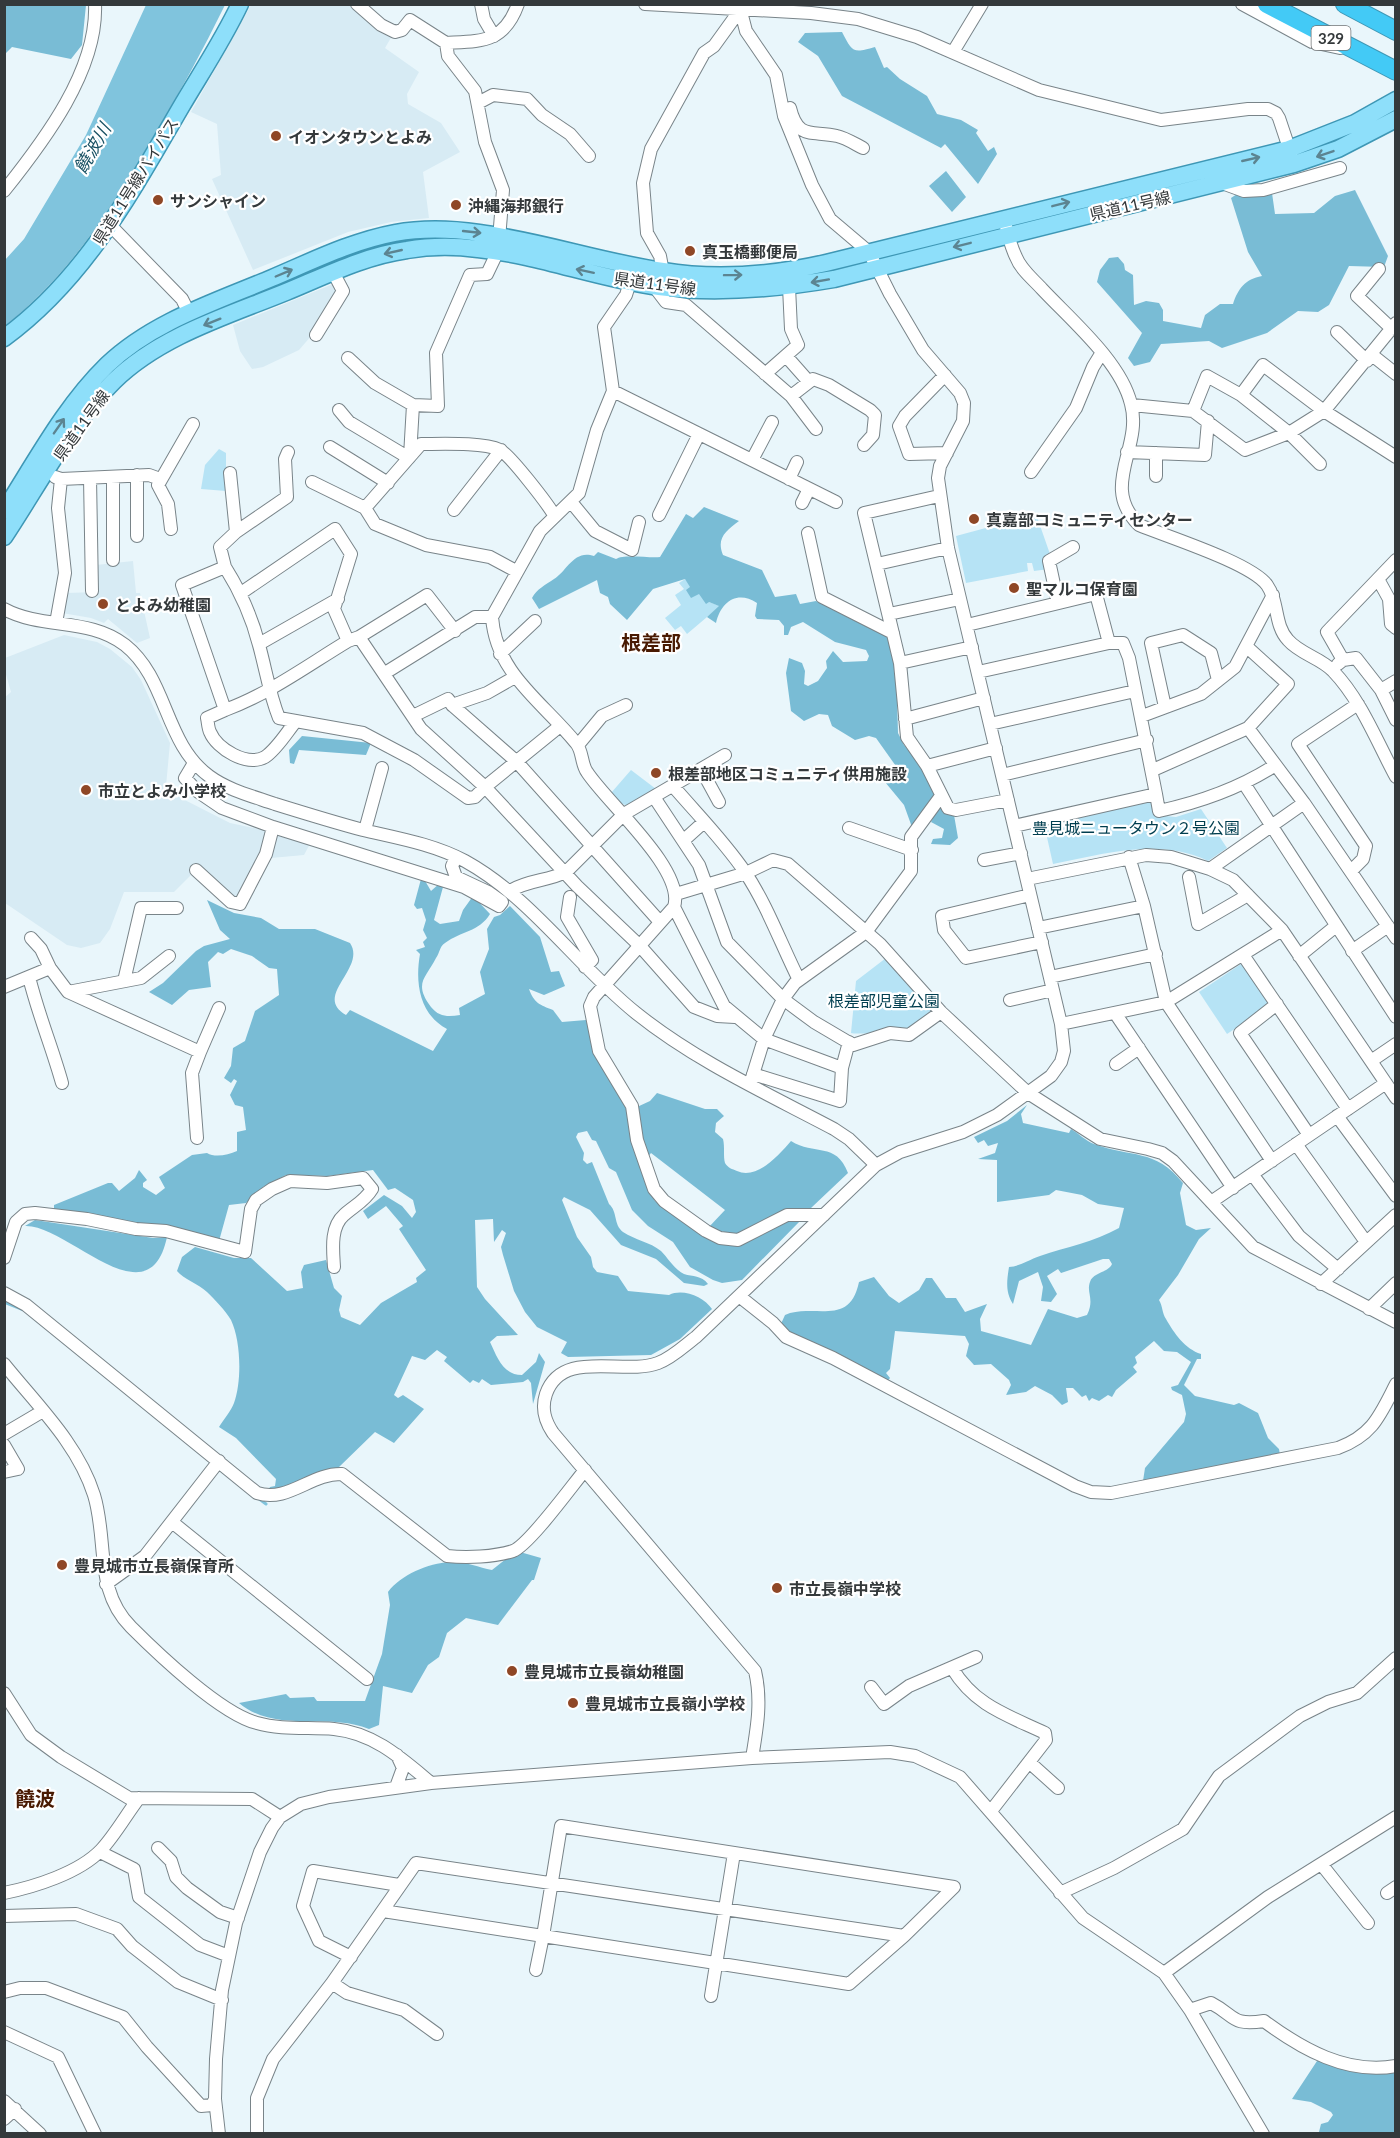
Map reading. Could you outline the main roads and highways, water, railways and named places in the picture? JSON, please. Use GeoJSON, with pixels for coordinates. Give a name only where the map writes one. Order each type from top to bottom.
{"type":"FeatureCollection","features":[{"type":"Feature","properties":{"kind":"highway","name":"329"},"geometry":{"type":"LineString","coordinates":[[1267,4],[1395,71]]}},
{"type":"Feature","properties":{"kind":"highway","name":"329"},"geometry":{"type":"LineString","coordinates":[[1345,4],[1395,31]]}},
{"type":"Feature","properties":{"kind":"main road","name":"県道11号線バイパス"},"geometry":{"type":"LineString","coordinates":[[4,338],[61,286],[92,251],[110,225],[240,4]]}},
{"type":"Feature","properties":{"kind":"main road","name":"県道11号線"},"geometry":{"type":"LineString","coordinates":[[632,273],[652,285],[712,290],[789,287],[1222,183],[1292,156],[1395,100]]}},
{"type":"Feature","properties":{"kind":"main road","name":"県道11号線"},"geometry":{"type":"LineString","coordinates":[[4,511],[53,434],[96,376],[130,346],[189,313],[322,257],[387,235],[435,229],[632,273],[663,272],[709,275],[772,273],[869,252],[1004,218],[1346,146],[1395,119]]}},
{"type":"Feature","properties":{"kind":"main road","name":"県道11号線"},"geometry":{"type":"LineString","coordinates":[[4,537],[54,476],[93,404],[115,380],[141,359],[194,330],[333,272],[383,255],[417,248],[499,243]]}},
{"type":"Feature","properties":{"kind":"water","name":"饒波川"},"geometry":{"type":"Polygon","coordinates":[[[146,5],[225,5],[172,105],[138,163],[88,239],[50,285],[5,326],[5,260],[24,239],[86,135],[146,5]]]}},
{"type":"Feature","properties":{"kind":"waterway"},"geometry":{"type":"LineString","coordinates":[[4,1302],[24,1310]]}},
{"type":"Feature","properties":{"kind":"waterway"},"geometry":{"type":"LineString","coordinates":[[258,1498],[266,1504]]}},
{"type":"Feature","properties":{"kind":"place","name":"イオンタウンとよみ"},"geometry":{"type":"Point","coordinates":[276,136]}},
{"type":"Feature","properties":{"kind":"place","name":"サンシャイン"},"geometry":{"type":"Point","coordinates":[158,200]}},
{"type":"Feature","properties":{"kind":"place","name":"沖縄海邦銀行"},"geometry":{"type":"Point","coordinates":[456,205]}},
{"type":"Feature","properties":{"kind":"place","name":"真玉橋郵便局"},"geometry":{"type":"Point","coordinates":[690,251]}},
{"type":"Feature","properties":{"kind":"place","name":"真嘉部コミュニティセンター"},"geometry":{"type":"Point","coordinates":[974,519]}},
{"type":"Feature","properties":{"kind":"place","name":"聖マルコ保育園"},"geometry":{"type":"Point","coordinates":[1014,588]}},
{"type":"Feature","properties":{"kind":"place","name":"とよみ幼稚園"},"geometry":{"type":"Point","coordinates":[103,604]}},
{"type":"Feature","properties":{"kind":"place","name":"根差部地区コミュニティ供用施設"},"geometry":{"type":"Point","coordinates":[656,773]}},
{"type":"Feature","properties":{"kind":"place","name":"市立とよみ小学校"},"geometry":{"type":"Point","coordinates":[86,790]}},
{"type":"Feature","properties":{"kind":"place","name":"豊見城市立長嶺保育所"},"geometry":{"type":"Point","coordinates":[62,1565]}},
{"type":"Feature","properties":{"kind":"place","name":"市立長嶺中学校"},"geometry":{"type":"Point","coordinates":[777,1588]}},
{"type":"Feature","properties":{"kind":"place","name":"豊見城市立長嶺幼稚園"},"geometry":{"type":"Point","coordinates":[512,1671]}},
{"type":"Feature","properties":{"kind":"place","name":"豊見城市立長嶺小学校"},"geometry":{"type":"Point","coordinates":[573,1703]}},
{"type":"Feature","properties":{"kind":"district","name":"根差部"},"geometry":{"type":"Point","coordinates":[651,642]}},
{"type":"Feature","properties":{"kind":"district","name":"饒波"},"geometry":{"type":"Point","coordinates":[35,1798]}},
{"type":"Feature","properties":{"kind":"park label","name":"豊見城ニュータウン２号公園"},"geometry":{"type":"Point","coordinates":[1136,827]}},
{"type":"Feature","properties":{"kind":"park label","name":"根差部児童公園"},"geometry":{"type":"Point","coordinates":[884,1000]}}]}
